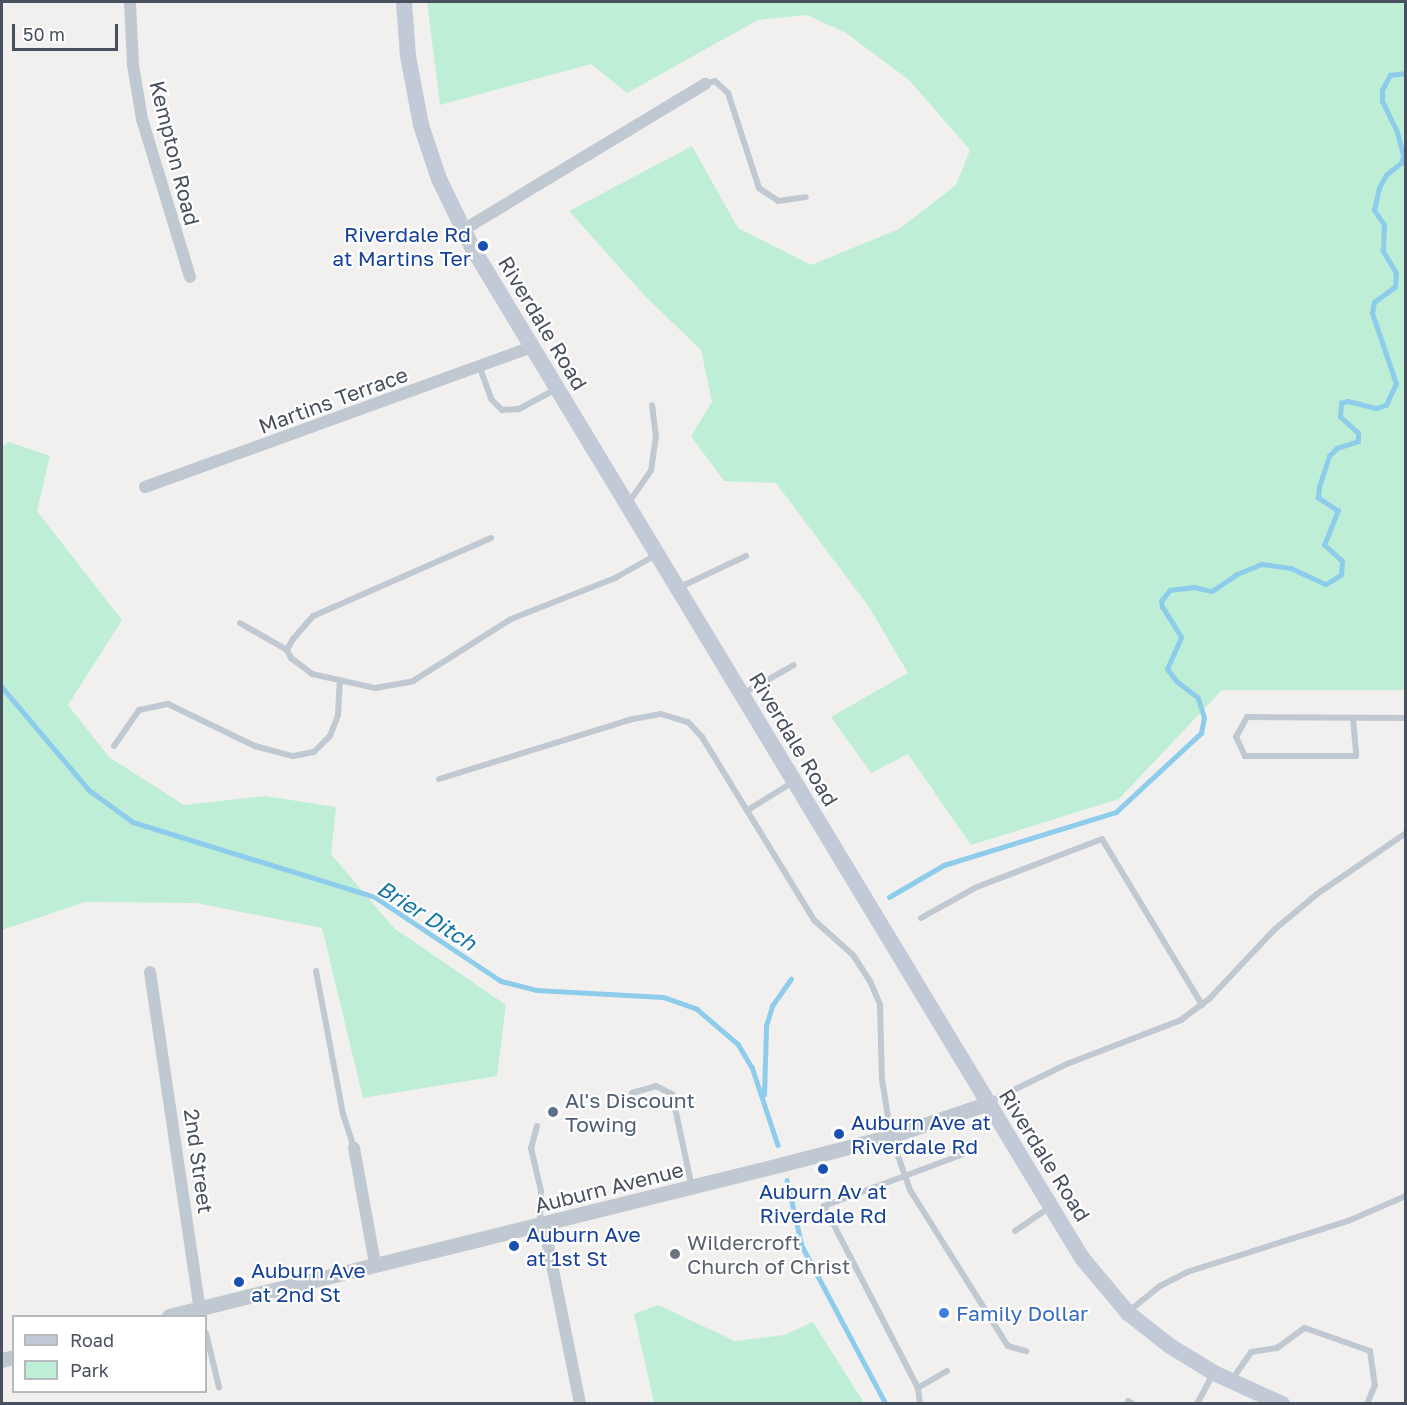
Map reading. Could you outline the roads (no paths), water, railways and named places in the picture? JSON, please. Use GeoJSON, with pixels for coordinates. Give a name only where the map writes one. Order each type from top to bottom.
{"type":"FeatureCollection","features":[{"type":"Feature","properties":{"kind":"main road","name":"Riverdale Road"},"geometry":{"type":"LineString","coordinates":[[404,2],[408,56],[421,124],[439,179],[463,230],[986,1104],[1050,1207],[1098,1281],[1128,1313],[1214,1373],[1262,1400],[1282,1404]]}},
{"type":"Feature","properties":{"kind":"street","name":"Kempton Road"},"geometry":{"type":"LineString","coordinates":[[130,2],[133,65],[142,119],[189,277]]}},
{"type":"Feature","properties":{"kind":"street"},"geometry":{"type":"LineString","coordinates":[[463,230],[705,84]]}},
{"type":"Feature","properties":{"kind":"street","name":"Martins Terrace"},"geometry":{"type":"LineString","coordinates":[[146,487],[480,368],[532,347]]}},
{"type":"Feature","properties":{"kind":"street","name":"2nd Street"},"geometry":{"type":"LineString","coordinates":[[150,972],[160,1019],[200,1313]]}},
{"type":"Feature","properties":{"kind":"street","name":"Auburn Avenue"},"geometry":{"type":"LineString","coordinates":[[184,1315],[200,1313],[375,1264],[542,1226],[891,1136],[986,1104]]}},
{"type":"Feature","properties":{"kind":"street"},"geometry":{"type":"LineString","coordinates":[[354,1148],[375,1264]]}},
{"type":"Feature","properties":{"kind":"street"},"geometry":{"type":"LineString","coordinates":[[542,1226],[580,1404]]}},
{"type":"Feature","properties":{"kind":"lane"},"geometry":{"type":"LineString","coordinates":[[705,84],[715,81],[728,93],[759,188],[778,201],[806,197]]}},
{"type":"Feature","properties":{"kind":"lane"},"geometry":{"type":"LineString","coordinates":[[480,368],[490,399],[502,410],[519,409],[557,388]]}},
{"type":"Feature","properties":{"kind":"lane"},"geometry":{"type":"LineString","coordinates":[[626,504],[651,471],[656,437],[652,405]]}},
{"type":"Feature","properties":{"kind":"lane"},"geometry":{"type":"LineString","coordinates":[[287,650],[314,616],[491,538]]}},
{"type":"Feature","properties":{"kind":"lane"},"geometry":{"type":"LineString","coordinates":[[240,623],[287,650],[291,658],[312,674],[375,688],[413,681],[511,619],[615,578],[657,555]]}},
{"type":"Feature","properties":{"kind":"lane"},"geometry":{"type":"LineString","coordinates":[[677,588],[746,556]]}},
{"type":"Feature","properties":{"kind":"lane"},"geometry":{"type":"LineString","coordinates":[[741,695],[794,665]]}},
{"type":"Feature","properties":{"kind":"lane"},"geometry":{"type":"LineString","coordinates":[[114,746],[139,710],[168,704],[255,746],[293,756],[314,752],[330,736],[338,715],[340,680]]}},
{"type":"Feature","properties":{"kind":"lane"},"geometry":{"type":"LineString","coordinates":[[439,779],[633,719],[661,714],[688,722],[702,737],[814,920],[853,955],[876,993],[891,1136],[906,1177],[1008,1346],[1026,1351]]}},
{"type":"Feature","properties":{"kind":"lane"},"geometry":{"type":"LineString","coordinates":[[1353,718],[1356,756],[1245,756],[1236,737],[1247,717],[1406,718]]}},
{"type":"Feature","properties":{"kind":"lane"},"geometry":{"type":"LineString","coordinates":[[748,810],[794,782]]}},
{"type":"Feature","properties":{"kind":"lane"},"geometry":{"type":"LineString","coordinates":[[986,1104],[1067,1064],[1163,1029],[1202,1005],[1274,930],[1308,901],[1406,833]]}},
{"type":"Feature","properties":{"kind":"lane"},"geometry":{"type":"LineString","coordinates":[[921,918],[977,887],[1102,839],[1202,1005]]}},
{"type":"Feature","properties":{"kind":"lane"},"geometry":{"type":"LineString","coordinates":[[316,971],[343,1114],[354,1148]]}},
{"type":"Feature","properties":{"kind":"lane"},"geometry":{"type":"LineString","coordinates":[[632,1093],[656,1086],[672,1094],[692,1187]]}},
{"type":"Feature","properties":{"kind":"lane"},"geometry":{"type":"LineString","coordinates":[[537,1126],[531,1148],[541,1191],[542,1226]]}},
{"type":"Feature","properties":{"kind":"lane"},"geometry":{"type":"LineString","coordinates":[[920,1404],[918,1389],[824,1206],[964,1154]]}},
{"type":"Feature","properties":{"kind":"lane"},"geometry":{"type":"LineString","coordinates":[[1128,1313],[1160,1286],[1187,1272],[1348,1221],[1406,1196]]}},
{"type":"Feature","properties":{"kind":"lane"},"geometry":{"type":"LineString","coordinates":[[1015,1231],[1050,1207]]}},
{"type":"Feature","properties":{"kind":"lane"},"geometry":{"type":"LineString","coordinates":[[1230,1381],[1251,1352],[1277,1348],[1305,1328],[1370,1351],[1375,1385],[1368,1404]]}},
{"type":"Feature","properties":{"kind":"lane"},"geometry":{"type":"LineString","coordinates":[[207,1337],[219,1387]]}},
{"type":"Feature","properties":{"kind":"lane"},"geometry":{"type":"LineString","coordinates":[[918,1389],[947,1371]]}},
{"type":"Feature","properties":{"kind":"lane"},"geometry":{"type":"LineString","coordinates":[[1197,1404],[1214,1373]]}},
{"type":"Feature","properties":{"kind":"waterway"},"geometry":{"type":"LineString","coordinates":[[889,897],[944,865],[1116,812],[1201,733],[1204,718],[1198,698],[1177,682],[1167,669],[1181,637],[1162,607],[1161,601],[1170,590],[1194,587],[1212,591],[1237,574],[1262,564],[1291,568],[1326,584],[1341,575],[1342,561],[1324,545],[1338,511],[1318,498],[1319,487],[1329,456],[1337,448],[1358,441],[1358,433],[1340,417],[1341,403],[1348,401],[1376,408],[1386,405],[1396,384],[1372,313],[1374,302],[1395,287],[1396,273],[1383,251],[1384,225],[1374,210],[1379,188],[1386,175],[1401,163],[1403,155],[1397,132],[1382,101],[1382,90],[1390,75],[1406,73]]}},
{"type":"Feature","properties":{"kind":"waterway","name":"Brier Ditch"},"geometry":{"type":"LineString","coordinates":[[2,687],[89,790],[133,822],[375,897],[501,981],[536,990],[663,997],[697,1009],[738,1044],[752,1067],[778,1145]]}},
{"type":"Feature","properties":{"kind":"waterway"},"geometry":{"type":"LineString","coordinates":[[764,1095],[766,1026],[772,1006],[791,979]]}},
{"type":"Feature","properties":{"kind":"waterway","name":"Brier Ditch"},"geometry":{"type":"LineString","coordinates":[[787,1180],[802,1246],[886,1404]]}},
{"type":"Feature","properties":{"kind":"place","name":"Riverdale Rd at Martins Ter"},"geometry":{"type":"Point","coordinates":[483,246]}},
{"type":"Feature","properties":{"kind":"place","name":"Al's Discount Towing"},"geometry":{"type":"Point","coordinates":[553,1112]}},
{"type":"Feature","properties":{"kind":"place","name":"Auburn Ave at Riverdale Rd"},"geometry":{"type":"Point","coordinates":[839,1134]}},
{"type":"Feature","properties":{"kind":"place","name":"Auburn Av at Riverdale Rd"},"geometry":{"type":"Point","coordinates":[823,1169]}},
{"type":"Feature","properties":{"kind":"place","name":"Auburn Ave at 1st St"},"geometry":{"type":"Point","coordinates":[514,1246]}},
{"type":"Feature","properties":{"kind":"place","name":"Wildercroft Church of Christ"},"geometry":{"type":"Point","coordinates":[675,1254]}},
{"type":"Feature","properties":{"kind":"place","name":"Auburn Ave at 2nd St"},"geometry":{"type":"Point","coordinates":[239,1282]}},
{"type":"Feature","properties":{"kind":"place","name":"Family Dollar"},"geometry":{"type":"Point","coordinates":[944,1313]}}]}
